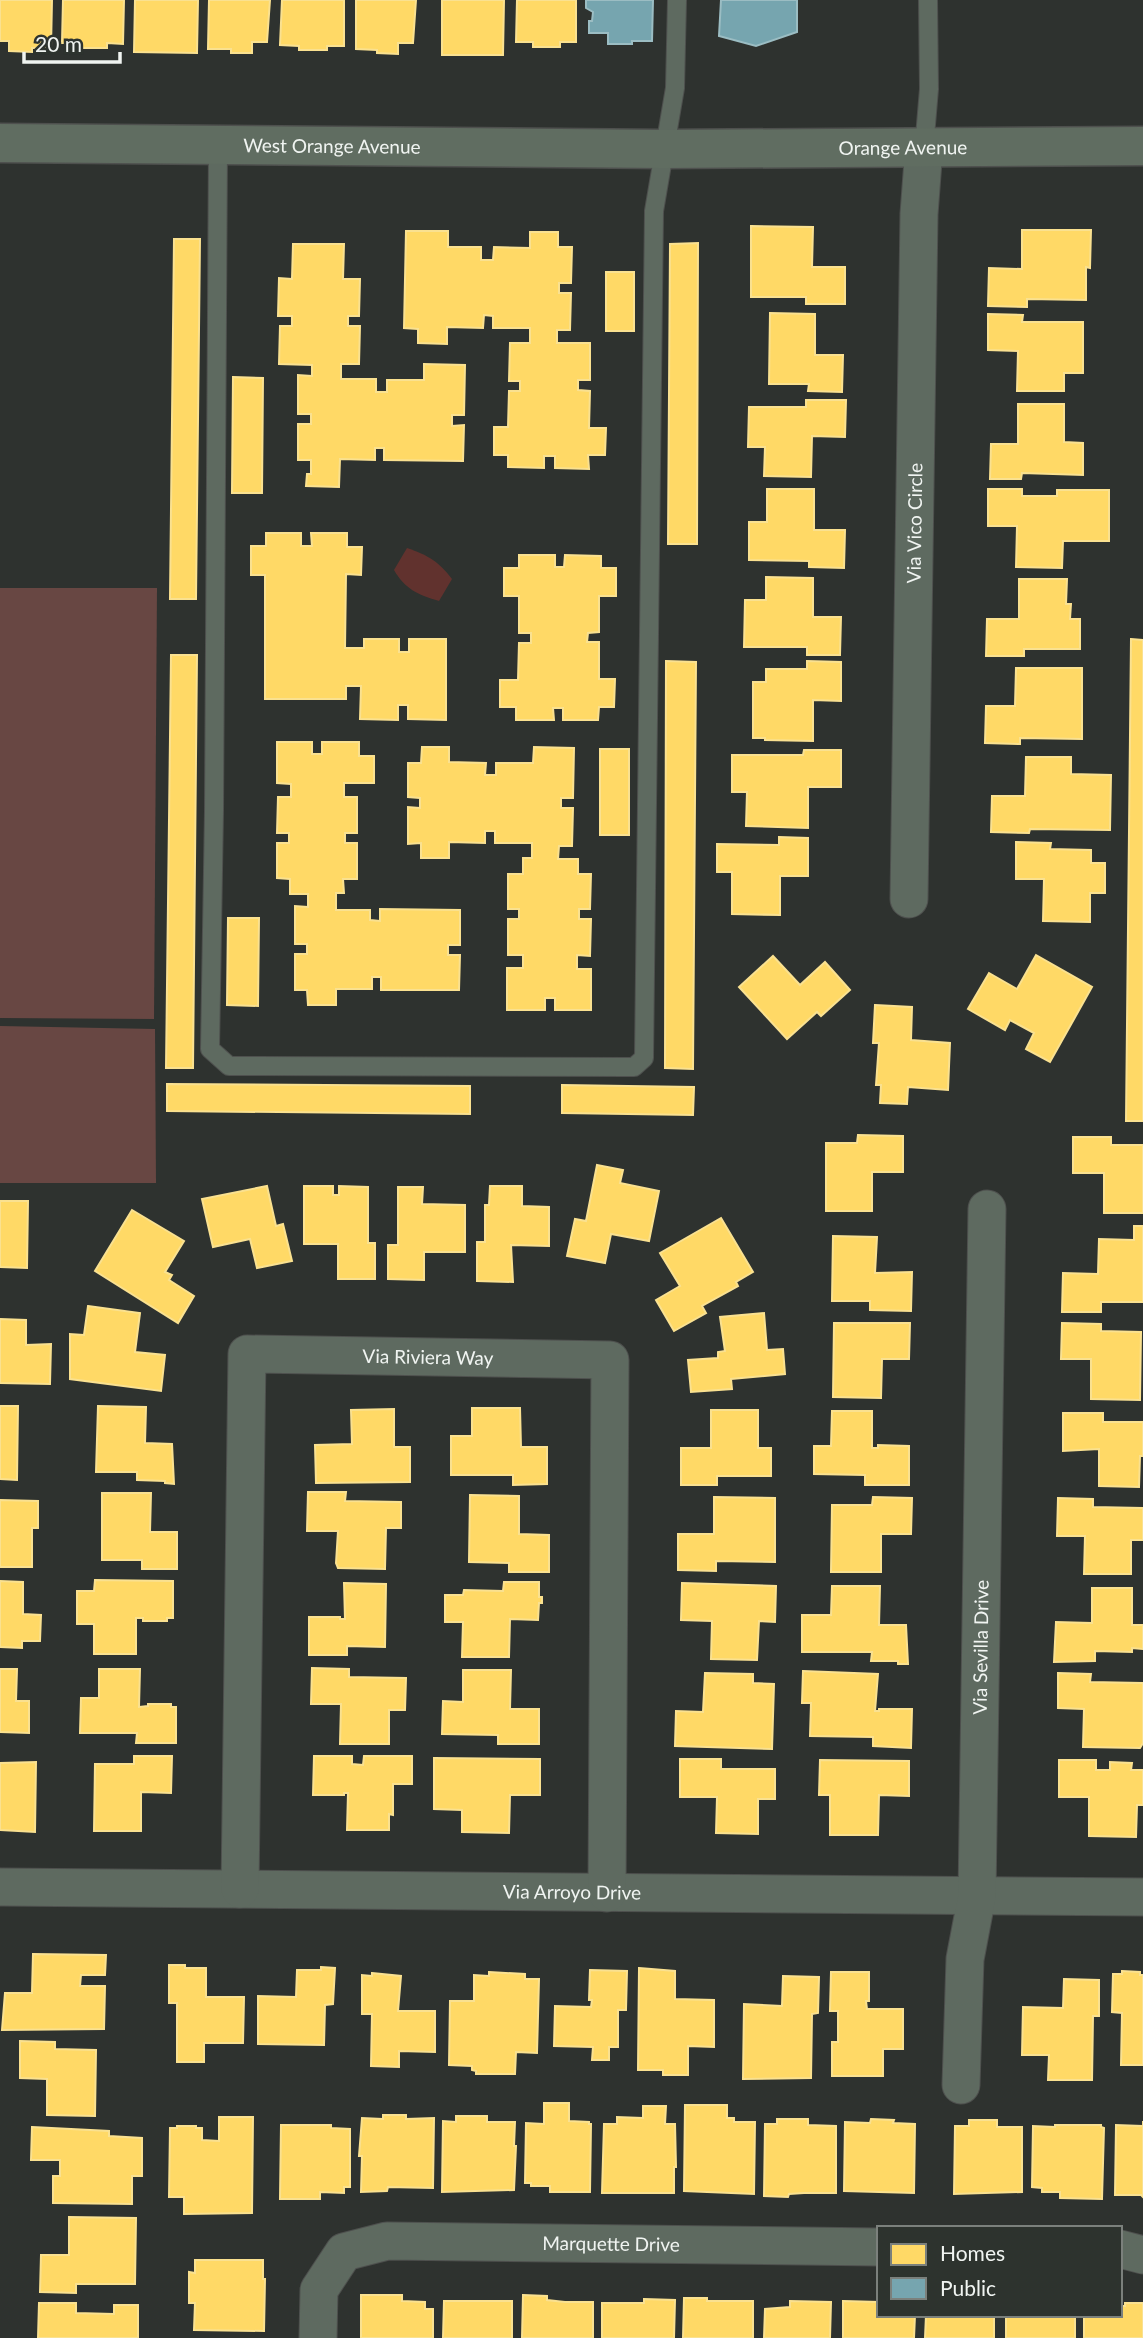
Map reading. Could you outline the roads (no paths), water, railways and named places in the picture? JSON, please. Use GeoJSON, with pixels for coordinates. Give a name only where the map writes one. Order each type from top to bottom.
{"type":"FeatureCollection","features":[{"type":"Feature","properties":{"kind":"main road","name":"West Orange Avenue"},"geometry":{"type":"LineString","coordinates":[[0,143],[663,149]]}},
{"type":"Feature","properties":{"kind":"main road","name":"Orange Avenue"},"geometry":{"type":"LineString","coordinates":[[663,149],[1143,146]]}},
{"type":"Feature","properties":{"kind":"street","name":"Via Vico Circle"},"geometry":{"type":"LineString","coordinates":[[909,899],[919,214],[924,148]]}},
{"type":"Feature","properties":{"kind":"street","name":"Via Sevilla Drive"},"geometry":{"type":"LineString","coordinates":[[961,2085],[965,1959],[977,1896],[987,1209]]}},
{"type":"Feature","properties":{"kind":"street","name":"Via Riviera Way"},"geometry":{"type":"LineString","coordinates":[[240,1889],[247,1354],[610,1360],[607,1893]]}},
{"type":"Feature","properties":{"kind":"street","name":"Via Arroyo Drive"},"geometry":{"type":"LineString","coordinates":[[0,1888],[1143,1897]]}},
{"type":"Feature","properties":{"kind":"street","name":"Marquette Drive"},"geometry":{"type":"LineString","coordinates":[[318,2338],[319,2290],[344,2252],[387,2241],[877,2247]]}},
{"type":"Feature","properties":{"kind":"street"},"geometry":{"type":"LineString","coordinates":[[1122,2250],[1143,2255]]}},
{"type":"Feature","properties":{"kind":"lane"},"geometry":{"type":"LineString","coordinates":[[218,146],[210,1049],[229,1066],[634,1067],[644,1058],[654,211],[676,88],[677,0]]}},
{"type":"Feature","properties":{"kind":"lane"},"geometry":{"type":"LineString","coordinates":[[924,148],[929,89],[928,0]]}}]}
